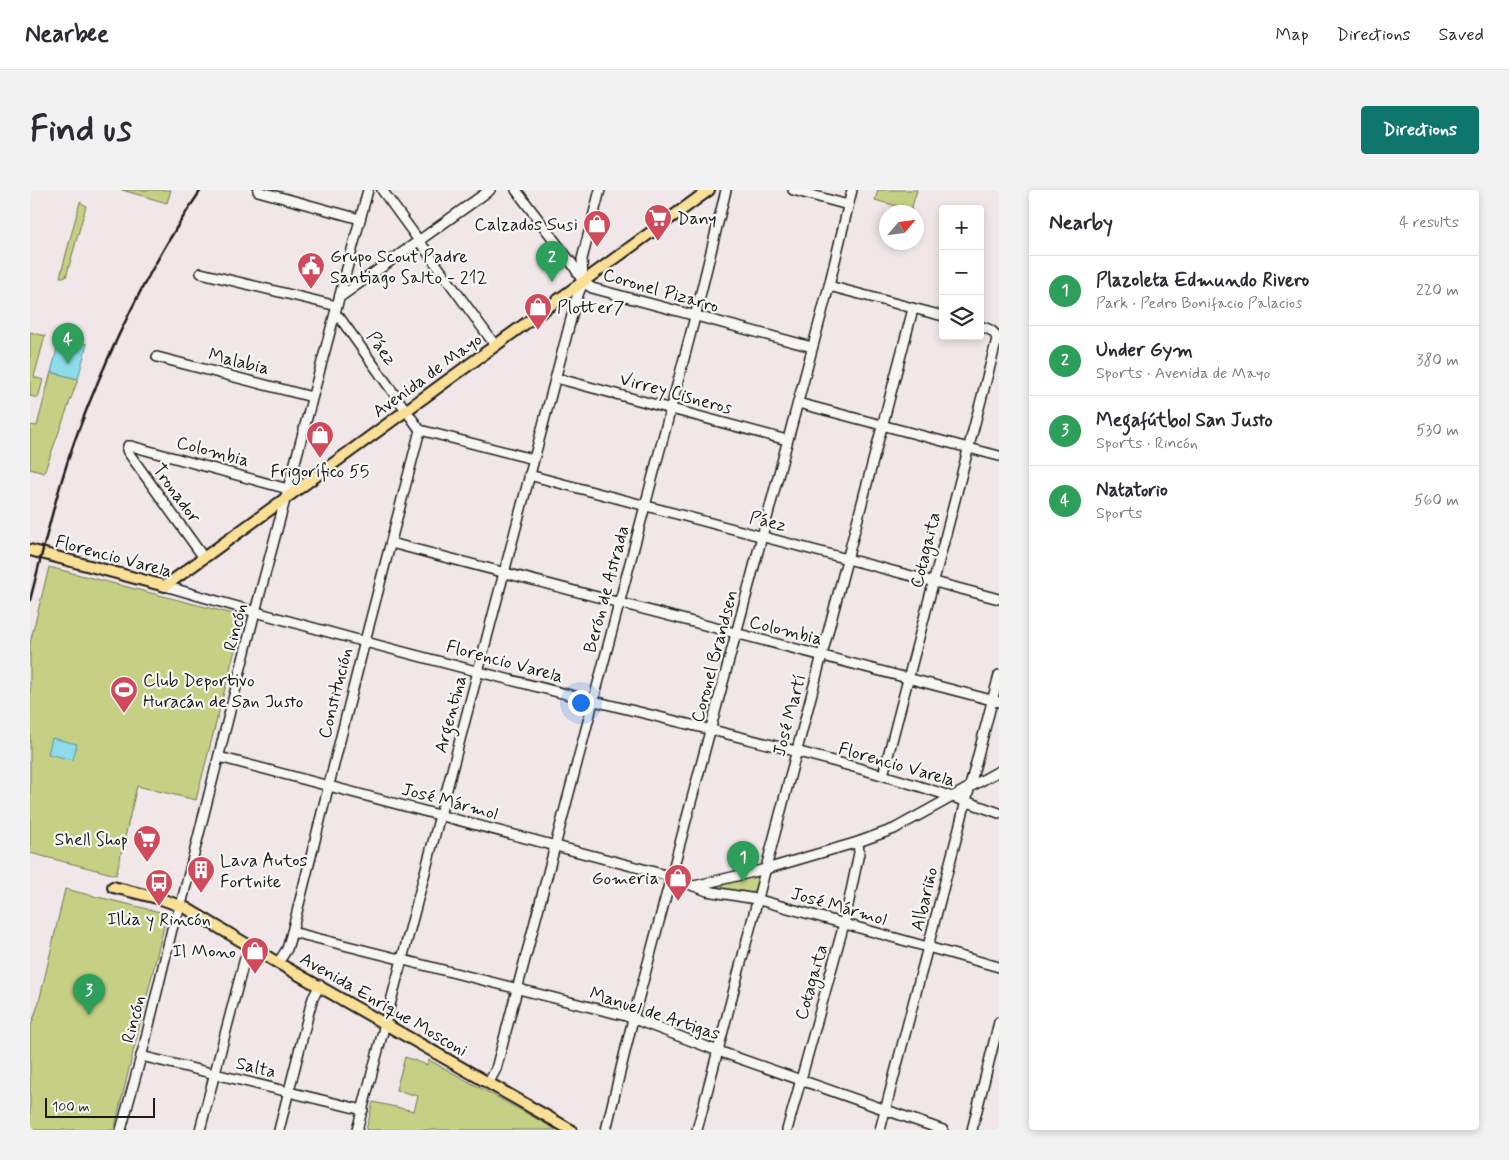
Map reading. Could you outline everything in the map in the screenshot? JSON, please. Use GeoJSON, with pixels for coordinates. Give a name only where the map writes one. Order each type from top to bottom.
{"type":"FeatureCollection","features":[{"type":"Feature","properties":{"kind":"main road","name":"Avenida de Mayo"},"geometry":{"type":"LineString","coordinates":[[165,586],[287,494],[407,410],[709,190]]}},
{"type":"Feature","properties":{"kind":"main road","name":"Florencio Varela"},"geometry":{"type":"LineString","coordinates":[[30,550],[165,586]]}},
{"type":"Feature","properties":{"kind":"main road","name":"Avenida Enrique Mosconi"},"geometry":{"type":"LineString","coordinates":[[113,887],[180,905],[571,1130]]}},
{"type":"Feature","properties":{"kind":"street"},"geometry":{"type":"LineString","coordinates":[[258,190],[360,219]]}},
{"type":"Feature","properties":{"kind":"street","name":"Rincón"},"geometry":{"type":"LineString","coordinates":[[121,1130],[255,612],[368,190]]}},
{"type":"Feature","properties":{"kind":"street"},"geometry":{"type":"LineString","coordinates":[[382,190],[495,345]]}},
{"type":"Feature","properties":{"kind":"street"},"geometry":{"type":"LineString","coordinates":[[201,273],[338,306],[419,242],[490,190]]}},
{"type":"Feature","properties":{"kind":"street","name":"Coronel Pizarro"},"geometry":{"type":"LineString","coordinates":[[516,190],[573,265],[582,282],[597,290],[812,347]]}},
{"type":"Feature","properties":{"kind":"street","name":"Argentina"},"geometry":{"type":"LineString","coordinates":[[358,1130],[533,459],[582,282],[582,258],[600,190]]}},
{"type":"Feature","properties":{"kind":"street","name":"Berón de Astrada"},"geometry":{"type":"LineString","coordinates":[[489,1082],[496,1069],[594,701],[695,317],[726,190]]}},
{"type":"Feature","properties":{"kind":"street"},"geometry":{"type":"LineString","coordinates":[[793,190],[848,205]]}},
{"type":"Feature","properties":{"kind":"street","name":"Coronel Brandsen"},"geometry":{"type":"LineString","coordinates":[[606,1130],[633,1019],[829,286],[852,190]]}},
{"type":"Feature","properties":{"kind":"street"},"geometry":{"type":"LineString","coordinates":[[829,286],[939,315]]}},
{"type":"Feature","properties":{"kind":"street","name":"Páez"},"geometry":{"type":"LineString","coordinates":[[338,306],[340,318],[420,430]]}},
{"type":"Feature","properties":{"kind":"street","name":"José Martí"},"geometry":{"type":"LineString","coordinates":[[697,1130],[756,899],[766,869],[913,308]]}},
{"type":"Feature","properties":{"kind":"street","name":"Cotagaita"},"geometry":{"type":"LineString","coordinates":[[883,776],[997,339],[995,333],[984,327]]}},
{"type":"Feature","properties":{"kind":"street","name":"Malabia"},"geometry":{"type":"LineString","coordinates":[[157,357],[312,397]]}},
{"type":"Feature","properties":{"kind":"street","name":"Virrey Cisneros"},"geometry":{"type":"LineString","coordinates":[[556,378],[788,440]]}},
{"type":"Feature","properties":{"kind":"street"},"geometry":{"type":"LineString","coordinates":[[798,403],[999,456]]}},
{"type":"Feature","properties":{"kind":"street"},"geometry":{"type":"LineString","coordinates":[[420,430],[533,459]]}},
{"type":"Feature","properties":{"kind":"street","name":"Constitución"},"geometry":{"type":"LineString","coordinates":[[278,963],[287,950],[292,932],[420,430]]}},
{"type":"Feature","properties":{"kind":"street","name":"Colombia"},"geometry":{"type":"LineString","coordinates":[[128,446],[287,494]]}},
{"type":"Feature","properties":{"kind":"street","name":"Tronador"},"geometry":{"type":"LineString","coordinates":[[128,446],[128,452],[204,558]]}},
{"type":"Feature","properties":{"kind":"street","name":"Páez"},"geometry":{"type":"LineString","coordinates":[[530,475],[999,599]]}},
{"type":"Feature","properties":{"kind":"street","name":"Colombia"},"geometry":{"type":"LineString","coordinates":[[391,543],[618,604],[996,701]]}},
{"type":"Feature","properties":{"kind":"street","name":"Florencio Varela"},"geometry":{"type":"LineString","coordinates":[[165,586],[365,641],[796,752],[953,797],[999,813]]}},
{"type":"Feature","properties":{"kind":"street","name":"Albariño"},"geometry":{"type":"LineString","coordinates":[[880,1130],[929,948],[969,788],[996,701],[999,675]]}},
{"type":"Feature","properties":{"kind":"street","name":"José Mármol"},"geometry":{"type":"LineString","coordinates":[[219,757],[662,874],[707,891],[756,899],[999,967]]}},
{"type":"Feature","properties":{"kind":"street"},"geometry":{"type":"LineString","coordinates":[[691,886],[707,884],[766,869],[858,842],[902,826],[999,771]]}},
{"type":"Feature","properties":{"kind":"street","name":"Cotagaita"},"geometry":{"type":"LineString","coordinates":[[787,1130],[844,924],[858,853],[858,842]]}},
{"type":"Feature","properties":{"kind":"street","name":"Manuel de Artigas"},"geometry":{"type":"LineString","coordinates":[[292,932],[633,1019],[943,1130]]}},
{"type":"Feature","properties":{"kind":"street"},"geometry":{"type":"LineString","coordinates":[[200,1130],[245,958],[251,947]]}},
{"type":"Feature","properties":{"kind":"street"},"geometry":{"type":"LineString","coordinates":[[279,1130],[310,1008],[320,985]]}},
{"type":"Feature","properties":{"kind":"street"},"geometry":{"type":"LineString","coordinates":[[972,1130],[999,1022]]}},
{"type":"Feature","properties":{"kind":"street","name":"Salta"},"geometry":{"type":"LineString","coordinates":[[141,1056],[363,1110]]}},
{"type":"Feature","properties":{"kind":"green space"},"geometry":{"type":"Polygon","coordinates":[[[122,190],[171,190],[167,203],[122,190]]]}},
{"type":"Feature","properties":{"kind":"green space"},"geometry":{"type":"Polygon","coordinates":[[[878,190],[917,190],[912,205],[893,205],[875,200],[878,190]]]}},
{"type":"Feature","properties":{"kind":"green space"},"geometry":{"type":"Polygon","coordinates":[[[80,202],[86,206],[66,277],[60,277],[80,202]]]}},
{"type":"Feature","properties":{"kind":"green space"},"geometry":{"type":"Polygon","coordinates":[[[30,332],[45,336],[34,377],[43,380],[38,398],[30,396],[30,332]]]}},
{"type":"Feature","properties":{"kind":"green space"},"geometry":{"type":"Polygon","coordinates":[[[51,372],[78,379],[44,473],[30,469],[30,425],[37,426],[51,372]]]}},
{"type":"Feature","properties":{"kind":"green space","name":"Club Deportivo Huracán de San Justo"},"geometry":{"type":"Polygon","coordinates":[[[49,567],[241,616],[242,623],[196,800],[137,786],[116,875],[30,853],[30,643],[49,567]]]}},
{"type":"Feature","properties":{"kind":"green space"},"geometry":{"type":"Polygon","coordinates":[[[755,874],[758,875],[757,884],[750,895],[720,891],[718,886],[755,874]]]}},
{"type":"Feature","properties":{"kind":"green space"},"geometry":{"type":"Polygon","coordinates":[[[65,889],[164,913],[166,918],[114,1130],[30,1130],[30,1029],[39,1002],[65,889]]]}},
{"type":"Feature","properties":{"kind":"green space"},"geometry":{"type":"Polygon","coordinates":[[[405,1057],[427,1065],[429,1060],[557,1130],[366,1130],[373,1102],[414,1111],[418,1096],[396,1090],[405,1057]]]}},
{"type":"Feature","properties":{"kind":"water"},"geometry":{"type":"Polygon","coordinates":[[[60,337],[87,344],[78,379],[51,372],[60,337]]]}},
{"type":"Feature","properties":{"kind":"water"},"geometry":{"type":"Polygon","coordinates":[[[52,738],[77,744],[73,760],[48,754],[52,738]]]}},
{"type":"Feature","properties":{"kind":"railway"},"geometry":{"type":"LineString","coordinates":[[30,600],[52,514],[91,398],[133,305],[165,246],[201,190]]}},
{"type":"Feature","properties":{"kind":"place","name":"Dany"},"geometry":{"type":"Point","coordinates":[658,242]}},
{"type":"Feature","properties":{"kind":"place","name":"Calzados Susi"},"geometry":{"type":"Point","coordinates":[597,248]}},
{"type":"Feature","properties":{"kind":"place","name":"Under Gym"},"geometry":{"type":"Point","coordinates":[552,282]}},
{"type":"Feature","properties":{"kind":"place","name":"Grupo Scout Padre Santiago Salto - 212"},"geometry":{"type":"Point","coordinates":[311,290]}},
{"type":"Feature","properties":{"kind":"place","name":"Plotter7"},"geometry":{"type":"Point","coordinates":[538,331]}},
{"type":"Feature","properties":{"kind":"place","name":"Natatorio"},"geometry":{"type":"Point","coordinates":[68,364]}},
{"type":"Feature","properties":{"kind":"place","name":"Frigorífico 55"},"geometry":{"type":"Point","coordinates":[320,459]}},
{"type":"Feature","properties":{"kind":"place","name":"Club Deportivo Huracán de San Justo"},"geometry":{"type":"Point","coordinates":[124,714]}},
{"type":"Feature","properties":{"kind":"place","name":"Shell Shop"},"geometry":{"type":"Point","coordinates":[147,863]}},
{"type":"Feature","properties":{"kind":"place","name":"Plazoleta Edmundo Rivero"},"geometry":{"type":"Point","coordinates":[743,882]}},
{"type":"Feature","properties":{"kind":"place","name":"Lava Autos Fortnite"},"geometry":{"type":"Point","coordinates":[201,894]}},
{"type":"Feature","properties":{"kind":"place","name":"Gomeria"},"geometry":{"type":"Point","coordinates":[678,902]}},
{"type":"Feature","properties":{"kind":"place","name":"Illia y Rincón"},"geometry":{"type":"Point","coordinates":[159,907]}},
{"type":"Feature","properties":{"kind":"place","name":"Il Mono"},"geometry":{"type":"Point","coordinates":[255,975]}},
{"type":"Feature","properties":{"kind":"place","name":"Megafútbol San Justo"},"geometry":{"type":"Point","coordinates":[89,1015]}}]}
